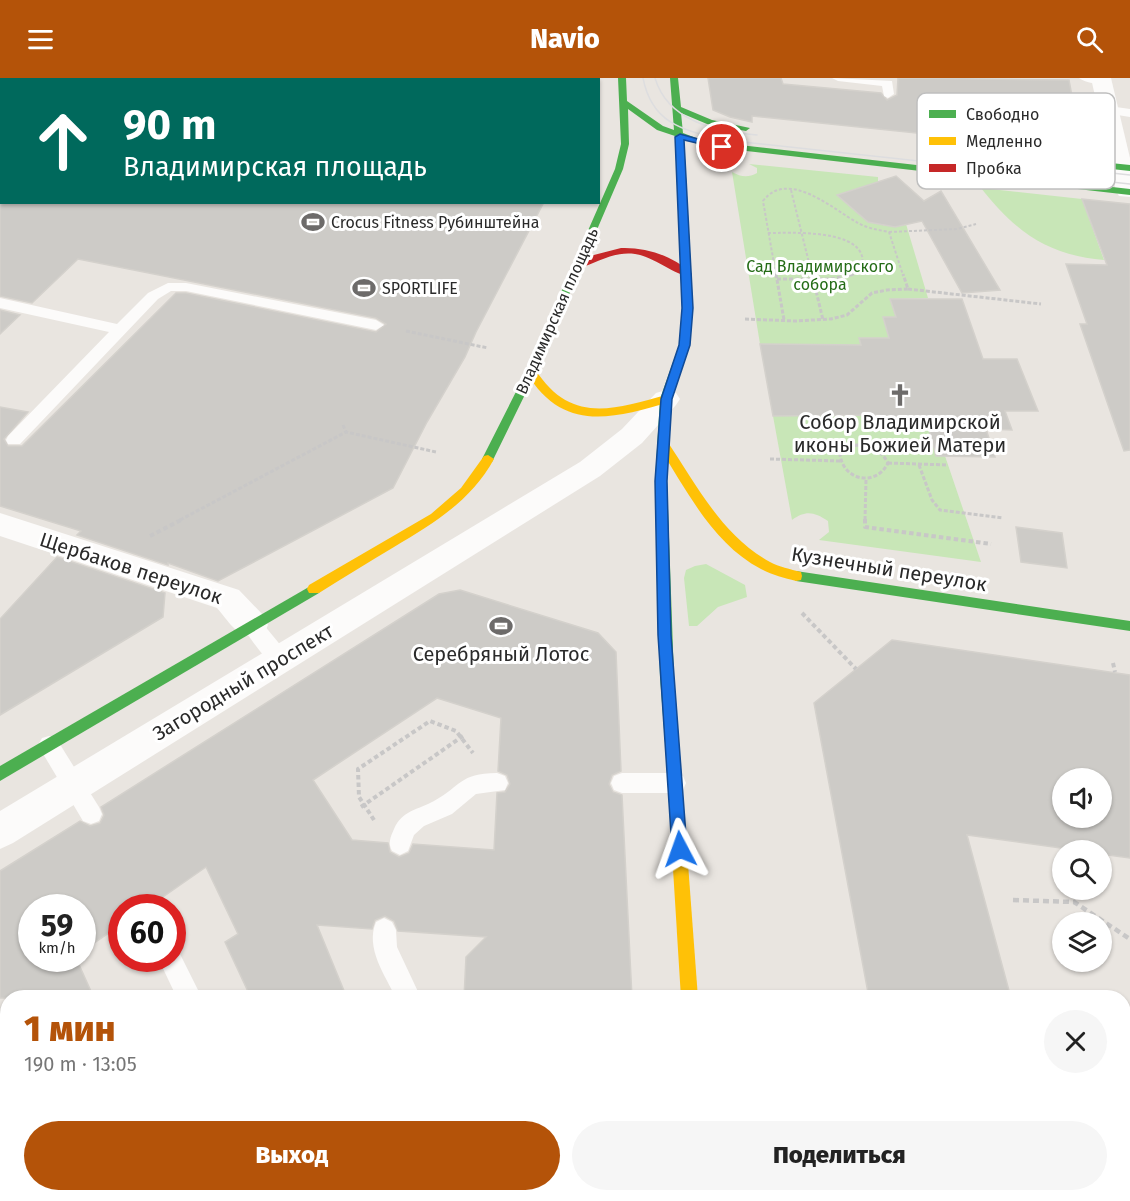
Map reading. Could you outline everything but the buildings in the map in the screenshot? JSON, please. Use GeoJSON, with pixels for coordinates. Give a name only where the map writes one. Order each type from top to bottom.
{"type":"FeatureCollection","features":[{"type":"Feature","properties":{"kind":"main road","name":"Владимирская площадь"},"geometry":{"type":"LineString","coordinates":[[605,187],[622,163],[625,144],[622,78]]}},
{"type":"Feature","properties":{"kind":"main road"},"geometry":{"type":"LineString","coordinates":[[674,78],[680,137],[688,308],[684,345],[666,399],[661,481],[664,635],[689,990]]}},
{"type":"Feature","properties":{"kind":"main road"},"geometry":{"type":"LineString","coordinates":[[624,103],[638,117],[680,137],[722,147],[917,174]]}},
{"type":"Feature","properties":{"kind":"main road"},"geometry":{"type":"LineString","coordinates":[[677,108],[710,122],[761,129]]}},
{"type":"Feature","properties":{"kind":"main road"},"geometry":{"type":"LineString","coordinates":[[1099,189],[1129,191]]}},
{"type":"Feature","properties":{"kind":"main road","name":"Владимирская площадь"},"geometry":{"type":"LineString","coordinates":[[252,625],[435,517],[452,504],[483,469],[531,372],[577,266],[599,204]]}},
{"type":"Feature","properties":{"kind":"main road"},"geometry":{"type":"LineString","coordinates":[[577,266],[604,252],[624,249],[644,250],[662,256],[687,274]]}},
{"type":"Feature","properties":{"kind":"main road"},"geometry":{"type":"LineString","coordinates":[[531,372],[550,397],[571,408],[588,412],[623,411],[666,399]]}},
{"type":"Feature","properties":{"kind":"main road","name":"Кузнечный переулок"},"geometry":{"type":"LineString","coordinates":[[663,444],[709,512],[730,538],[763,565],[795,576],[1130,626]]}},
{"type":"Feature","properties":{"kind":"main road"},"geometry":{"type":"LineString","coordinates":[[0,774],[252,625]]}},
{"type":"Feature","properties":{"kind":"street"},"geometry":{"type":"LineString","coordinates":[[1096,79],[1102,93]]}},
{"type":"Feature","properties":{"kind":"street"},"geometry":{"type":"LineString","coordinates":[[1115,130],[1126,168],[1129,191]]}},
{"type":"Feature","properties":{"kind":"street","name":"Загородный проспект"},"geometry":{"type":"LineString","coordinates":[[0,831],[590,469],[632,436],[666,399]]}},
{"type":"Feature","properties":{"kind":"street","name":"Щербаков переулок"},"geometry":{"type":"LineString","coordinates":[[4,530],[228,599],[252,625]]}},
{"type":"Feature","properties":{"kind":"lane"},"geometry":{"type":"LineString","coordinates":[[838,78],[888,83],[888,94]]}},
{"type":"Feature","properties":{"kind":"lane"},"geometry":{"type":"LineString","coordinates":[[1115,111],[1130,112]]}},
{"type":"Feature","properties":{"kind":"lane"},"geometry":{"type":"LineString","coordinates":[[14,440],[153,296],[168,287],[186,287],[376,325]]}},
{"type":"Feature","properties":{"kind":"lane"},"geometry":{"type":"LineString","coordinates":[[0,303],[121,330]]}},
{"type":"Feature","properties":{"kind":"lane"},"geometry":{"type":"LineString","coordinates":[[252,625],[280,659]]}},
{"type":"Feature","properties":{"kind":"lane"},"geometry":{"type":"LineString","coordinates":[[49,745],[91,814]]}},
{"type":"Feature","properties":{"kind":"lane"},"geometry":{"type":"LineString","coordinates":[[401,837],[412,820],[444,806],[464,788],[487,783]]}},
{"type":"Feature","properties":{"kind":"lane"},"geometry":{"type":"LineString","coordinates":[[622,783],[675,783]]}},
{"type":"Feature","properties":{"kind":"lane"},"geometry":{"type":"LineString","coordinates":[[384,930],[385,949],[404,990]]}},
{"type":"Feature","properties":{"kind":"lane"},"geometry":{"type":"LineString","coordinates":[[177,972],[186,990]]}},
{"type":"Feature","properties":{"kind":"path"},"geometry":{"type":"LineString","coordinates":[[791,190],[822,320]]}},
{"type":"Feature","properties":{"kind":"path"},"geometry":{"type":"LineString","coordinates":[[784,320],[763,201],[766,195],[776,191],[791,190],[819,196],[854,221],[870,229],[890,232],[957,229],[976,224]]}},
{"type":"Feature","properties":{"kind":"path"},"geometry":{"type":"LineString","coordinates":[[890,232],[908,289]]}},
{"type":"Feature","properties":{"kind":"path"},"geometry":{"type":"LineString","coordinates":[[768,233],[838,237],[852,243],[862,252],[864,261],[862,270],[849,276],[777,279]]}},
{"type":"Feature","properties":{"kind":"path"},"geometry":{"type":"LineString","coordinates":[[746,319],[822,320],[845,316],[858,307],[866,297],[883,289],[908,289],[1041,304]]}},
{"type":"Feature","properties":{"kind":"path"},"geometry":{"type":"LineString","coordinates":[[376,325],[488,348]]}},
{"type":"Feature","properties":{"kind":"path"},"geometry":{"type":"LineString","coordinates":[[343,425],[346,432]]}},
{"type":"Feature","properties":{"kind":"path"},"geometry":{"type":"LineString","coordinates":[[147,538],[346,432],[436,452]]}},
{"type":"Feature","properties":{"kind":"path"},"geometry":{"type":"LineString","coordinates":[[866,446],[881,452],[888,464],[886,472],[878,478],[866,479],[849,473],[840,461],[840,455],[849,447],[866,446]]}},
{"type":"Feature","properties":{"kind":"path"},"geometry":{"type":"LineString","coordinates":[[770,459],[840,461]]}},
{"type":"Feature","properties":{"kind":"path"},"geometry":{"type":"LineString","coordinates":[[888,464],[948,465]]}},
{"type":"Feature","properties":{"kind":"path"},"geometry":{"type":"LineString","coordinates":[[919,465],[932,500],[940,510],[1003,518]]}},
{"type":"Feature","properties":{"kind":"path"},"geometry":{"type":"LineString","coordinates":[[866,479],[866,527],[992,544]]}},
{"type":"Feature","properties":{"kind":"path"},"geometry":{"type":"LineString","coordinates":[[794,605],[856,669]]}},
{"type":"Feature","properties":{"kind":"path"},"geometry":{"type":"LineString","coordinates":[[1113,663],[1115,672]]}},
{"type":"Feature","properties":{"kind":"path"},"geometry":{"type":"LineString","coordinates":[[401,837],[377,823],[361,807],[356,788],[358,769],[430,721],[447,726],[463,736],[487,783]]}},
{"type":"Feature","properties":{"kind":"path"},"geometry":{"type":"LineString","coordinates":[[361,807],[463,736]]}},
{"type":"Feature","properties":{"kind":"path"},"geometry":{"type":"LineString","coordinates":[[1013,900],[1074,902],[1130,939]]}},
{"type":"Feature","properties":{"kind":"green space","name":"Сад Владимирского собора"},"geometry":{"type":"Polygon","coordinates":[[[749,164],[878,177],[878,182],[852,190],[848,205],[875,223],[889,226],[906,224],[928,298],[891,299],[896,317],[883,318],[889,338],[859,338],[862,352],[804,345],[760,344],[732,172],[744,176],[757,173],[757,168],[749,164]]]}},
{"type":"Feature","properties":{"kind":"green space"},"geometry":{"type":"Polygon","coordinates":[[[982,189],[1082,199],[1104,260],[1066,253],[1049,247],[1020,229],[982,189]]]}},
{"type":"Feature","properties":{"kind":"green space"},"geometry":{"type":"Polygon","coordinates":[[[878,412],[883,429],[929,429],[936,456],[945,456],[981,562],[819,540],[829,532],[828,521],[810,513],[792,520],[773,416],[878,412]]]}},
{"type":"Feature","properties":{"kind":"green space"},"geometry":{"type":"Polygon","coordinates":[[[706,564],[745,585],[747,597],[718,607],[697,626],[689,626],[684,578],[686,570],[706,564]]]}},
{"type":"Feature","properties":{"kind":"tram line"},"geometry":{"type":"LineString","coordinates":[[643,78],[647,93],[662,115],[695,133],[724,140],[917,161]]}},
{"type":"Feature","properties":{"kind":"tram line"},"geometry":{"type":"LineString","coordinates":[[655,78],[661,93],[671,105],[696,122],[726,131],[757,135]]}},
{"type":"Feature","properties":{"kind":"tram line"},"geometry":{"type":"LineString","coordinates":[[1115,173],[1130,175]]}},
{"type":"Feature","properties":{"kind":"tram line"},"geometry":{"type":"LineString","coordinates":[[1115,182],[1130,184]]}},
{"type":"Feature","properties":{"kind":"traffic: fast"},"geometry":{"type":"LineString","coordinates":[[488,459],[531,372],[619,169],[625,144],[622,78]]}},
{"type":"Feature","properties":{"kind":"traffic: fast"},"geometry":{"type":"LineString","coordinates":[[673,756],[667,677],[661,481],[666,399],[684,345],[688,308],[683,181],[674,78]]}},
{"type":"Feature","properties":{"kind":"traffic: fast"},"geometry":{"type":"LineString","coordinates":[[624,103],[660,128],[703,143],[917,168]]}},
{"type":"Feature","properties":{"kind":"traffic: fast"},"geometry":{"type":"LineString","coordinates":[[677,108],[710,122],[746,128]]}},
{"type":"Feature","properties":{"kind":"traffic: fast"},"geometry":{"type":"LineString","coordinates":[[1115,166],[1130,168]]}},
{"type":"Feature","properties":{"kind":"traffic: fast"},"geometry":{"type":"LineString","coordinates":[[1104,189],[1130,192]]}},
{"type":"Feature","properties":{"kind":"traffic: fast"},"geometry":{"type":"LineString","coordinates":[[796,576],[1130,626]]}},
{"type":"Feature","properties":{"kind":"traffic: fast"},"geometry":{"type":"LineString","coordinates":[[0,774],[314,589]]}},
{"type":"Feature","properties":{"kind":"traffic: slow"},"geometry":{"type":"LineString","coordinates":[[531,372],[548,395],[575,410],[605,412],[666,399]]}},
{"type":"Feature","properties":{"kind":"traffic: slow"},"geometry":{"type":"LineString","coordinates":[[663,444],[707,511],[734,542],[765,565],[796,576]]}},
{"type":"Feature","properties":{"kind":"traffic: slow"},"geometry":{"type":"LineString","coordinates":[[314,589],[435,517],[465,491],[478,476],[488,459]]}},
{"type":"Feature","properties":{"kind":"traffic: slow"},"geometry":{"type":"LineString","coordinates":[[673,756],[689,990]]}},
{"type":"Feature","properties":{"kind":"traffic: jam"},"geometry":{"type":"LineString","coordinates":[[577,266],[608,253],[633,250],[658,257],[687,274]]}},
{"type":"Feature","properties":{"kind":"place","name":"Crocus Fitness Рубинштейна"},"geometry":{"type":"Point","coordinates":[313,222]}},
{"type":"Feature","properties":{"kind":"place","name":"SPORTLIFE"},"geometry":{"type":"Point","coordinates":[364,288]}},
{"type":"Feature","properties":{"kind":"place","name":"Собор Владимирской иконы Божией Матери"},"geometry":{"type":"Point","coordinates":[900,395]}},
{"type":"Feature","properties":{"kind":"place","name":"Серебряный Лотос"},"geometry":{"type":"Point","coordinates":[501,626]}},
{"type":"Feature","properties":{"kind":"route"},"geometry":{"type":"LineString","coordinates":[[680,849],[664,635],[661,481],[666,399],[684,345],[688,308],[680,137],[722,147]]}}]}
